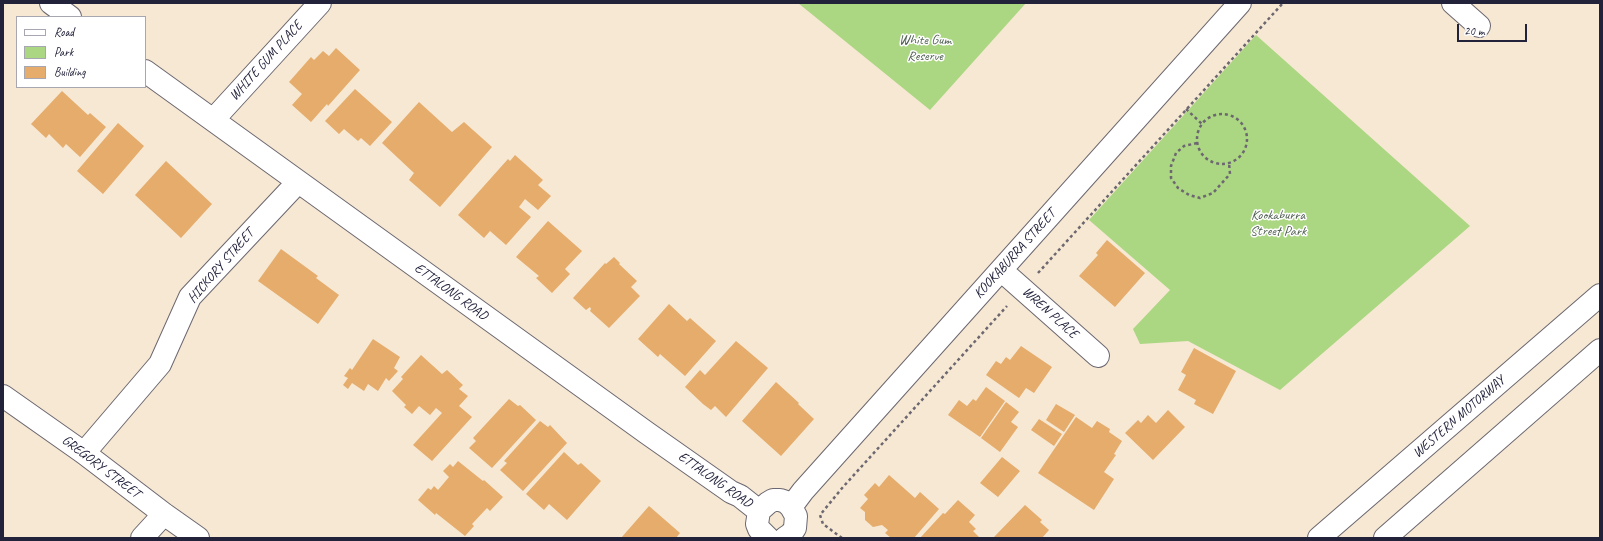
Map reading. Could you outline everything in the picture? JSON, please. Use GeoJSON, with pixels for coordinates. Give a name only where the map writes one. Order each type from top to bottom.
{"type":"FeatureCollection","features":[{"type":"Feature","properties":{"kind":"main road"},"geometry":{"type":"LineString","coordinates":[[51,3],[69,16]]}},
{"type":"Feature","properties":{"kind":"main road","name":"WHITE GUM PLACE"},"geometry":{"type":"LineString","coordinates":[[213,120],[320,3]]}},
{"type":"Feature","properties":{"kind":"main road","name":"KOOKABURRA STREET"},"geometry":{"type":"LineString","coordinates":[[792,507],[808,485],[1240,3]]}},
{"type":"Feature","properties":{"kind":"main road"},"geometry":{"type":"LineString","coordinates":[[1453,3],[1479,26]]}},
{"type":"Feature","properties":{"kind":"main road","name":"ETTALONG ROAD"},"geometry":{"type":"LineString","coordinates":[[146,72],[647,433],[731,492],[740,496],[759,511]]}},
{"type":"Feature","properties":{"kind":"main road","name":"HICKORY STREET"},"geometry":{"type":"LineString","coordinates":[[84,453],[160,364],[190,297],[298,182]]}},
{"type":"Feature","properties":{"kind":"main road","name":"WREN PLACE"},"geometry":{"type":"LineString","coordinates":[[1001,270],[1098,356]]}},
{"type":"Feature","properties":{"kind":"main road","name":"WESTERN MOTORWAY"},"geometry":{"type":"LineString","coordinates":[[1319,538],[1600,295]]}},
{"type":"Feature","properties":{"kind":"main road"},"geometry":{"type":"LineString","coordinates":[[1385,538],[1600,350]]}},
{"type":"Feature","properties":{"kind":"main road","name":"GREGORY STREET"},"geometry":{"type":"LineString","coordinates":[[3,396],[84,453],[198,538]]}},
{"type":"Feature","properties":{"kind":"main road"},"geometry":{"type":"LineString","coordinates":[[768,538],[759,529],[759,511],[763,506],[773,500],[786,502],[792,507],[796,516],[796,522],[791,537]]}},
{"type":"Feature","properties":{"kind":"main road"},"geometry":{"type":"LineString","coordinates":[[142,538],[164,514]]}},
{"type":"Feature","properties":{"kind":"path"},"geometry":{"type":"LineString","coordinates":[[842,538],[823,524],[820,515],[843,486],[1283,3]]}},
{"type":"Feature","properties":{"kind":"path"},"geometry":{"type":"LineString","coordinates":[[1186,109],[1202,124]]}},
{"type":"Feature","properties":{"kind":"path"},"geometry":{"type":"LineString","coordinates":[[1223,114],[1233,117],[1241,123],[1246,133],[1246,143],[1242,153],[1235,160],[1225,164],[1215,163],[1206,159],[1199,150],[1197,143],[1198,130],[1202,124],[1213,116],[1223,114]]}},
{"type":"Feature","properties":{"kind":"path"},"geometry":{"type":"LineString","coordinates":[[1197,143],[1184,146],[1176,153],[1171,166],[1171,178],[1178,188],[1189,195],[1200,198],[1213,193],[1230,174],[1229,163]]}},
{"type":"Feature","properties":{"kind":"green space","name":"White Gum Reserve"},"geometry":{"type":"Polygon","coordinates":[[[798,3],[1026,3],[930,110],[798,3]]]}},
{"type":"Feature","properties":{"kind":"green space","name":"Kookaburra Street Park"},"geometry":{"type":"Polygon","coordinates":[[[1256,35],[1470,226],[1280,390],[1188,341],[1140,344],[1133,329],[1170,290],[1089,220],[1256,35]]]}},
{"type":"Feature","properties":{"kind":"building"},"geometry":{"type":"Polygon","coordinates":[[[336,48],[360,70],[328,106],[327,104],[311,122],[292,105],[302,94],[289,82],[311,57],[314,60],[323,51],[329,56],[336,48]]]}},
{"type":"Feature","properties":{"kind":"building"},"geometry":{"type":"Polygon","coordinates":[[[355,89],[392,122],[370,146],[361,138],[358,141],[344,129],[339,134],[325,121],[355,89]]]}},
{"type":"Feature","properties":{"kind":"building"},"geometry":{"type":"Polygon","coordinates":[[[62,91],[88,115],[90,113],[106,127],[80,157],[66,144],[63,148],[49,134],[46,138],[31,124],[62,91]]]}},
{"type":"Feature","properties":{"kind":"building"},"geometry":{"type":"Polygon","coordinates":[[[419,102],[452,132],[464,122],[492,147],[440,207],[409,180],[414,173],[382,143],[419,102]]]}},
{"type":"Feature","properties":{"kind":"building"},"geometry":{"type":"Polygon","coordinates":[[[118,123],[144,146],[103,194],[77,171],[118,123]]]}},
{"type":"Feature","properties":{"kind":"building"},"geometry":{"type":"Polygon","coordinates":[[[515,155],[543,180],[538,185],[551,196],[538,210],[525,199],[519,207],[531,217],[506,245],[490,231],[484,238],[458,215],[508,159],[510,161],[515,155]]]}},
{"type":"Feature","properties":{"kind":"building"},"geometry":{"type":"Polygon","coordinates":[[[166,161],[212,204],[181,238],[135,195],[166,161]]]}},
{"type":"Feature","properties":{"kind":"building"},"geometry":{"type":"Polygon","coordinates":[[[548,221],[582,251],[565,269],[570,274],[552,293],[536,278],[539,276],[516,257],[548,221]]]}},
{"type":"Feature","properties":{"kind":"building"},"geometry":{"type":"Polygon","coordinates":[[[1107,240],[1145,273],[1115,307],[1079,276],[1098,255],[1096,253],[1107,240]]]}},
{"type":"Feature","properties":{"kind":"building"},"geometry":{"type":"Polygon","coordinates":[[[281,249],[318,276],[316,278],[339,295],[318,324],[258,281],[281,249]]]}},
{"type":"Feature","properties":{"kind":"building"},"geometry":{"type":"Polygon","coordinates":[[[614,257],[620,263],[619,264],[637,281],[631,287],[640,296],[609,328],[590,311],[590,307],[586,310],[573,298],[605,263],[606,264],[614,257]]]}},
{"type":"Feature","properties":{"kind":"building"},"geometry":{"type":"Polygon","coordinates":[[[669,304],[687,321],[690,318],[716,341],[685,376],[660,354],[658,357],[638,339],[669,304]]]}},
{"type":"Feature","properties":{"kind":"building"},"geometry":{"type":"Polygon","coordinates":[[[373,339],[400,357],[394,368],[398,371],[389,381],[386,378],[378,391],[368,384],[364,391],[352,383],[348,389],[343,385],[348,378],[344,376],[350,368],[352,370],[373,339]]]}},
{"type":"Feature","properties":{"kind":"building"},"geometry":{"type":"Polygon","coordinates":[[[736,341],[768,368],[726,417],[715,406],[711,410],[685,387],[700,370],[705,375],[736,341]]]}},
{"type":"Feature","properties":{"kind":"building"},"geometry":{"type":"Polygon","coordinates":[[[1021,346],[1052,367],[1034,393],[1026,388],[1019,398],[986,375],[996,361],[1001,364],[1006,357],[1010,360],[1021,346]]]}},
{"type":"Feature","properties":{"kind":"building"},"geometry":{"type":"Polygon","coordinates":[[[1194,348],[1236,371],[1213,414],[1194,404],[1196,400],[1178,390],[1186,375],[1181,372],[1194,348]]]}},
{"type":"Feature","properties":{"kind":"building"},"geometry":{"type":"Polygon","coordinates":[[[421,355],[442,374],[447,370],[463,385],[459,389],[468,396],[459,406],[472,417],[432,461],[413,445],[442,413],[436,408],[430,415],[419,406],[412,414],[404,407],[406,405],[392,391],[403,379],[401,377],[421,355]]]}},
{"type":"Feature","properties":{"kind":"building"},"geometry":{"type":"Polygon","coordinates":[[[776,382],[814,419],[781,456],[742,421],[776,382]]]}},
{"type":"Feature","properties":{"kind":"building"},"geometry":{"type":"Polygon","coordinates":[[[986,387],[1005,401],[980,437],[948,415],[959,400],[967,406],[973,399],[976,401],[986,387]]]}},
{"type":"Feature","properties":{"kind":"building"},"geometry":{"type":"Polygon","coordinates":[[[509,399],[518,406],[520,405],[536,420],[492,468],[469,448],[476,441],[473,438],[509,399]]]}},
{"type":"Feature","properties":{"kind":"building"},"geometry":{"type":"Polygon","coordinates":[[[1006,402],[1019,412],[1011,422],[1018,427],[1000,452],[981,438],[1006,402]]]}},
{"type":"Feature","properties":{"kind":"building"},"geometry":{"type":"Polygon","coordinates":[[[1056,404],[1075,415],[1064,432],[1046,420],[1056,404]]]}},
{"type":"Feature","properties":{"kind":"building"},"geometry":{"type":"Polygon","coordinates":[[[1168,410],[1185,427],[1153,460],[1125,433],[1138,420],[1141,423],[1148,415],[1156,423],[1168,410]]]}},
{"type":"Feature","properties":{"kind":"building"},"geometry":{"type":"Polygon","coordinates":[[[1076,417],[1092,428],[1097,421],[1110,429],[1109,432],[1122,441],[1114,454],[1116,455],[1104,472],[1114,479],[1094,510],[1038,473],[1076,417]]]}},
{"type":"Feature","properties":{"kind":"building"},"geometry":{"type":"Polygon","coordinates":[[[1039,419],[1062,434],[1054,446],[1031,430],[1039,419]]]}},
{"type":"Feature","properties":{"kind":"building"},"geometry":{"type":"Polygon","coordinates":[[[540,421],[548,427],[550,425],[567,443],[523,491],[500,470],[507,463],[504,461],[540,421]]]}},
{"type":"Feature","properties":{"kind":"building"},"geometry":{"type":"Polygon","coordinates":[[[564,452],[578,465],[581,463],[601,481],[567,520],[549,504],[544,510],[526,494],[564,452]]]}},
{"type":"Feature","properties":{"kind":"building"},"geometry":{"type":"Polygon","coordinates":[[[1002,457],[1020,471],[998,497],[980,483],[1002,457]]]}},
{"type":"Feature","properties":{"kind":"building"},"geometry":{"type":"Polygon","coordinates":[[[458,461],[483,481],[484,480],[503,497],[490,511],[487,508],[472,524],[474,526],[465,536],[436,513],[435,515],[418,500],[428,488],[431,490],[434,486],[438,490],[449,477],[443,471],[450,464],[453,467],[458,461]]]}},
{"type":"Feature","properties":{"kind":"building"},"geometry":{"type":"Polygon","coordinates":[[[889,475],[915,498],[920,492],[939,509],[914,538],[891,538],[885,533],[888,530],[882,525],[873,527],[865,520],[865,512],[860,508],[868,499],[864,495],[875,483],[879,487],[889,475]]]}},
{"type":"Feature","properties":{"kind":"building"},"geometry":{"type":"Polygon","coordinates":[[[958,500],[975,515],[969,522],[976,529],[973,531],[980,538],[920,538],[943,513],[945,514],[958,500]]]}},
{"type":"Feature","properties":{"kind":"building"},"geometry":{"type":"Polygon","coordinates":[[[1025,505],[1042,520],[1040,522],[1049,530],[1042,538],[993,538],[1025,505]]]}},
{"type":"Feature","properties":{"kind":"building"},"geometry":{"type":"Polygon","coordinates":[[[649,506],[680,533],[676,538],[621,538],[649,506]]]}}]}
